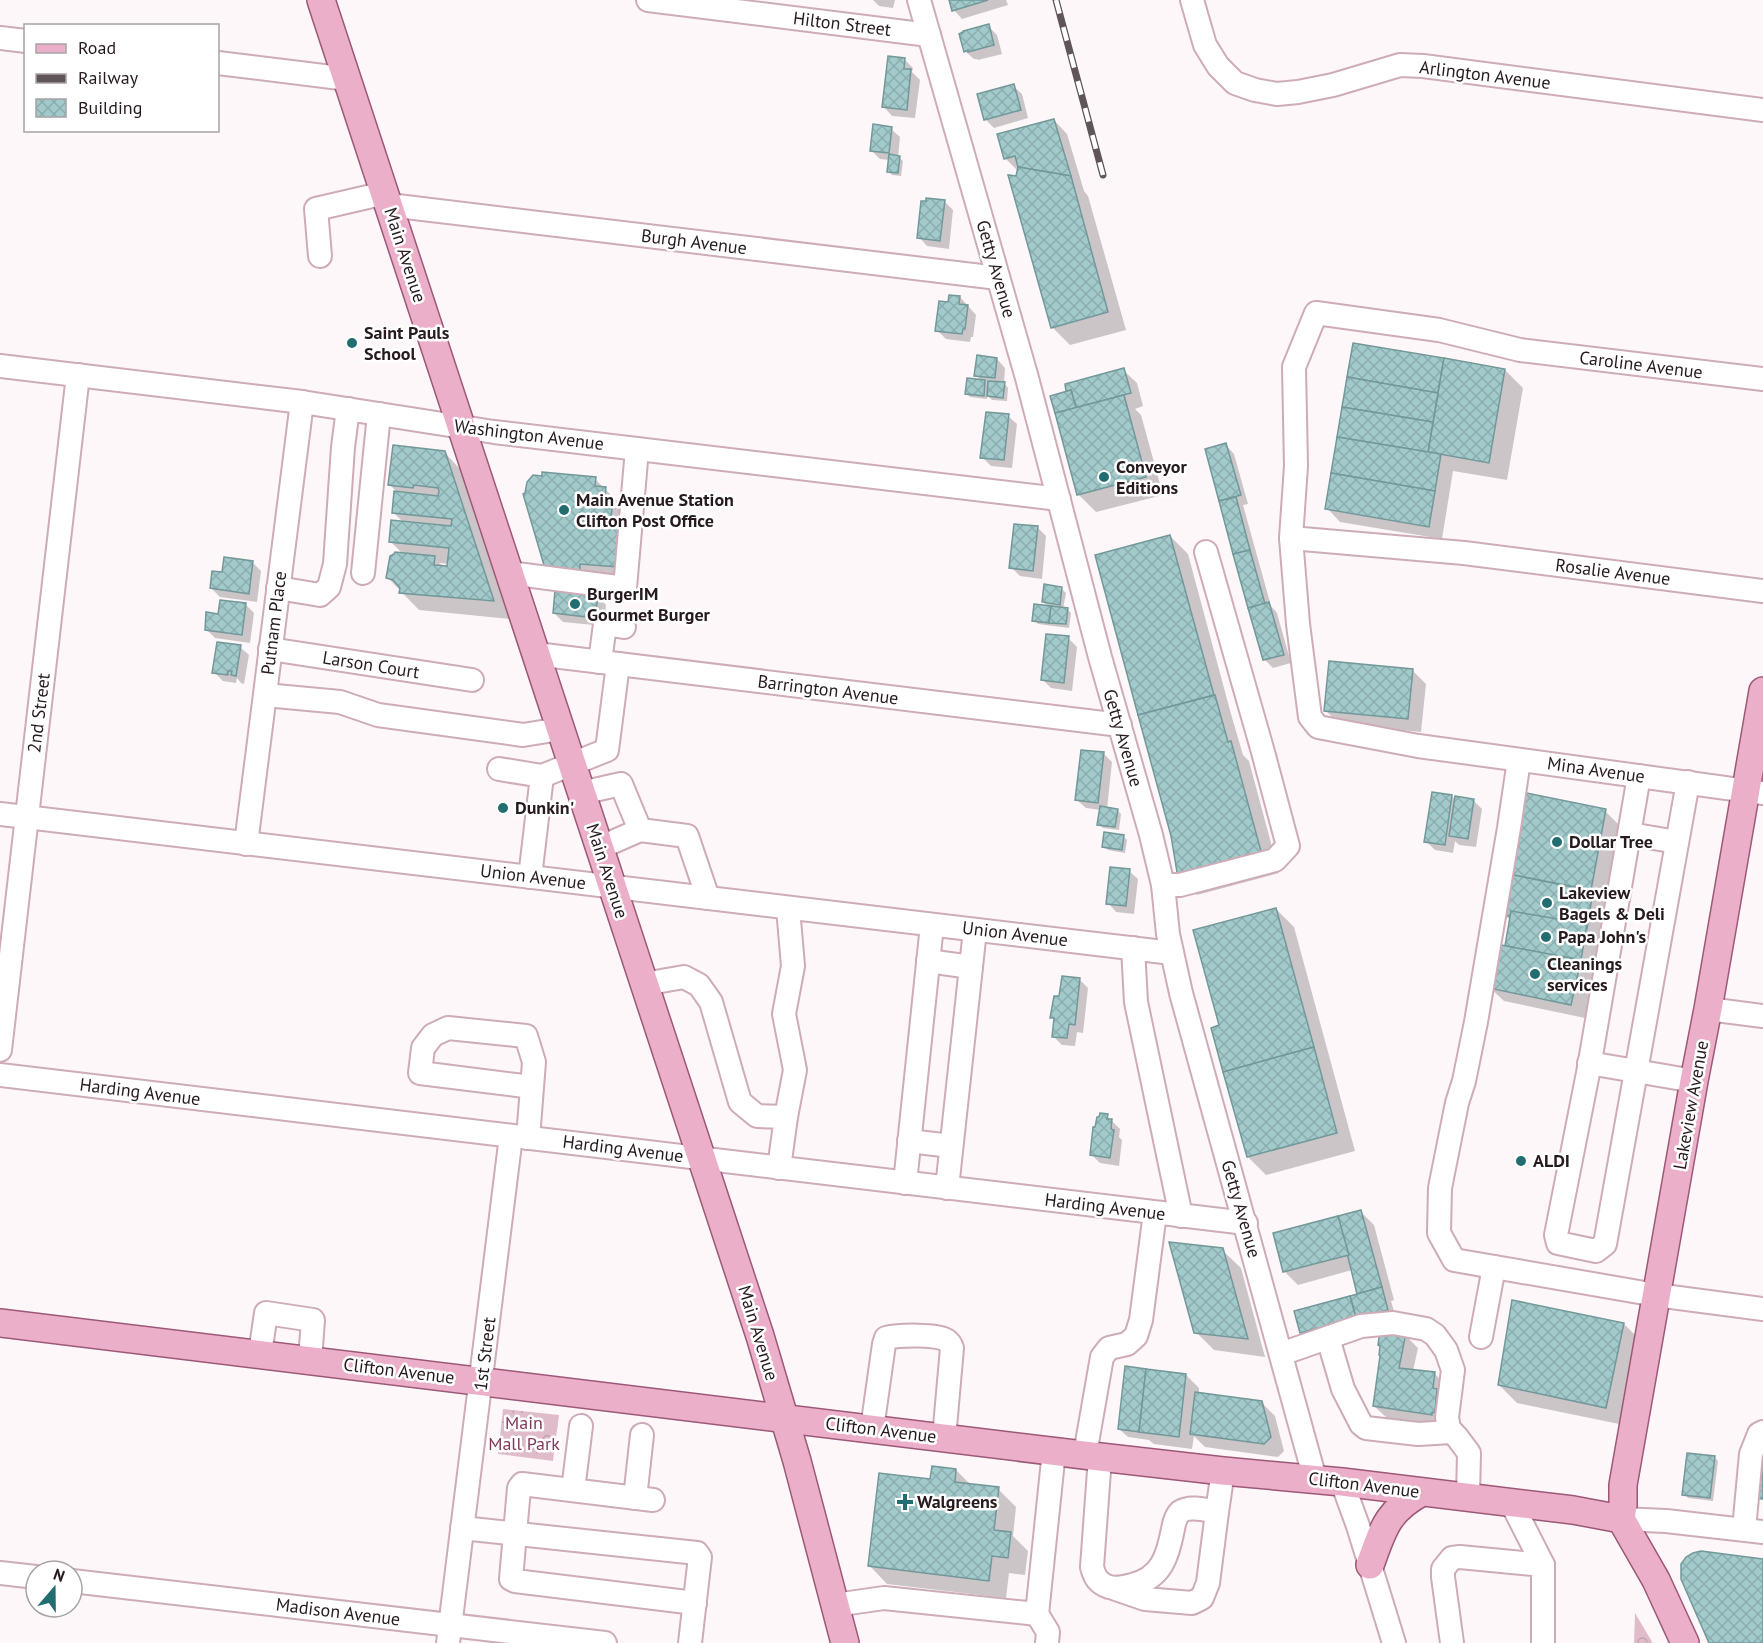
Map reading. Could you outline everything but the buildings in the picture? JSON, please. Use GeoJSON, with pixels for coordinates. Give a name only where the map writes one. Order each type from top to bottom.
{"type":"FeatureCollection","features":[{"type":"Feature","properties":{"kind":"main road","name":"Main Avenue"},"geometry":{"type":"LineString","coordinates":[[321,0],[760,1336],[845,1643]]}},
{"type":"Feature","properties":{"kind":"main road","name":"Lakeview Avenue"},"geometry":{"type":"LineString","coordinates":[[1621,1519],[1623,1485],[1694,1081],[1754,791],[1763,691]]}},
{"type":"Feature","properties":{"kind":"main road","name":"Clifton Avenue"},"geometry":{"type":"LineString","coordinates":[[0,1323],[1053,1451],[1511,1502],[1621,1519]]}},
{"type":"Feature","properties":{"kind":"main road"},"geometry":{"type":"LineString","coordinates":[[1370,1564],[1382,1532],[1398,1506],[1422,1492]]}},
{"type":"Feature","properties":{"kind":"main road"},"geometry":{"type":"LineString","coordinates":[[1621,1519],[1656,1580],[1685,1643]]}},
{"type":"Feature","properties":{"kind":"street","name":"Hilton Street"},"geometry":{"type":"LineString","coordinates":[[648,0],[929,35]]}},
{"type":"Feature","properties":{"kind":"street","name":"Getty Avenue"},"geometry":{"type":"LineString","coordinates":[[919,0],[1027,378],[1151,835],[1163,885],[1168,934],[1181,993],[1315,1479]]}},
{"type":"Feature","properties":{"kind":"street","name":"Arlington Avenue"},"geometry":{"type":"LineString","coordinates":[[1192,0],[1205,45],[1218,66],[1235,83],[1255,90],[1277,94],[1298,92],[1333,85],[1400,65],[1423,66],[1763,110]]}},
{"type":"Feature","properties":{"kind":"street"},"geometry":{"type":"LineString","coordinates":[[0,38],[24,41]]}},
{"type":"Feature","properties":{"kind":"street"},"geometry":{"type":"LineString","coordinates":[[219,63],[348,79]]}},
{"type":"Feature","properties":{"kind":"street","name":"Burgh Avenue"},"geometry":{"type":"LineString","coordinates":[[320,256],[316,209],[387,199],[998,278]]}},
{"type":"Feature","properties":{"kind":"street","name":"Caroline Avenue"},"geometry":{"type":"LineString","coordinates":[[1291,538],[1296,466],[1294,367],[1316,313],[1439,330],[1520,350],[1763,379]]}},
{"type":"Feature","properties":{"kind":"street","name":"Washington Avenue"},"geometry":{"type":"LineString","coordinates":[[0,366],[302,402],[461,427],[1059,499]]}},
{"type":"Feature","properties":{"kind":"street","name":"2nd Street"},"geometry":{"type":"LineString","coordinates":[[0,1050],[78,375]]}},
{"type":"Feature","properties":{"kind":"street","name":"Putnam Place"},"geometry":{"type":"LineString","coordinates":[[246,844],[302,402]]}},
{"type":"Feature","properties":{"kind":"street"},"geometry":{"type":"LineString","coordinates":[[278,588],[320,595],[329,587],[335,564],[343,447],[348,409]]}},
{"type":"Feature","properties":{"kind":"street"},"geometry":{"type":"LineString","coordinates":[[363,573],[379,414]]}},
{"type":"Feature","properties":{"kind":"street"},"geometry":{"type":"LineString","coordinates":[[509,573],[625,588],[637,449]]}},
{"type":"Feature","properties":{"kind":"street","name":"Rosalie Avenue"},"geometry":{"type":"LineString","coordinates":[[1291,538],[1464,553],[1763,591]]}},
{"type":"Feature","properties":{"kind":"street","name":"Mina Avenue"},"geometry":{"type":"LineString","coordinates":[[1291,538],[1298,624],[1310,717],[1318,727],[1429,748],[1754,791]]}},
{"type":"Feature","properties":{"kind":"street"},"geometry":{"type":"LineString","coordinates":[[1163,885],[1180,885],[1275,860],[1288,846],[1206,552]]}},
{"type":"Feature","properties":{"kind":"street"},"geometry":{"type":"LineString","coordinates":[[499,769],[542,776],[607,750],[609,663],[604,624],[624,627]]}},
{"type":"Feature","properties":{"kind":"street","name":"Larson Court"},"geometry":{"type":"LineString","coordinates":[[270,649],[472,680]]}},
{"type":"Feature","properties":{"kind":"street","name":"Barrington Avenue"},"geometry":{"type":"LineString","coordinates":[[536,654],[1120,725]]}},
{"type":"Feature","properties":{"kind":"street"},"geometry":{"type":"LineString","coordinates":[[265,695],[340,702],[378,715],[523,735],[560,729]]}},
{"type":"Feature","properties":{"kind":"street"},"geometry":{"type":"LineString","coordinates":[[1519,760],[1476,1022],[1440,1188],[1439,1233],[1454,1260],[1656,1295],[1763,1309]]}},
{"type":"Feature","properties":{"kind":"street"},"geometry":{"type":"LineString","coordinates":[[530,877],[542,776]]}},
{"type":"Feature","properties":{"kind":"street"},"geometry":{"type":"LineString","coordinates":[[1639,776],[1589,1063],[1556,1235],[1558,1244],[1596,1251],[1605,1244],[1688,782]]}},
{"type":"Feature","properties":{"kind":"street"},"geometry":{"type":"LineString","coordinates":[[581,793],[621,784],[640,830]]}},
{"type":"Feature","properties":{"kind":"street","name":"Union Avenue"},"geometry":{"type":"LineString","coordinates":[[0,814],[1172,953]]}},
{"type":"Feature","properties":{"kind":"street"},"geometry":{"type":"LineString","coordinates":[[599,848],[640,830],[687,836],[708,898]]}},
{"type":"Feature","properties":{"kind":"street"},"geometry":{"type":"LineString","coordinates":[[1630,834],[1677,842]]}},
{"type":"Feature","properties":{"kind":"street"},"geometry":{"type":"LineString","coordinates":[[779,1168],[795,1070],[784,1014],[793,966],[788,908]]}},
{"type":"Feature","properties":{"kind":"street"},"geometry":{"type":"LineString","coordinates":[[905,1183],[932,925]]}},
{"type":"Feature","properties":{"kind":"street"},"geometry":{"type":"LineString","coordinates":[[947,1188],[975,930]]}},
{"type":"Feature","properties":{"kind":"street"},"geometry":{"type":"LineString","coordinates":[[1133,948],[1136,1002],[1181,1216]]}},
{"type":"Feature","properties":{"kind":"street"},"geometry":{"type":"LineString","coordinates":[[928,961],[971,967]]}},
{"type":"Feature","properties":{"kind":"street"},"geometry":{"type":"LineString","coordinates":[[644,984],[684,977],[699,985],[711,1002],[740,1102],[757,1116],[786,1118]]}},
{"type":"Feature","properties":{"kind":"street"},"geometry":{"type":"LineString","coordinates":[[1708,1009],[1763,1016]]}},
{"type":"Feature","properties":{"kind":"street","name":"1st Street"},"geometry":{"type":"LineString","coordinates":[[449,1634],[481,1381],[520,1137],[532,1087],[534,1062],[526,1036],[448,1028],[433,1035],[423,1048],[420,1073],[532,1087]]}},
{"type":"Feature","properties":{"kind":"street"},"geometry":{"type":"LineString","coordinates":[[1589,1063],[1694,1081]]}},
{"type":"Feature","properties":{"kind":"street","name":"Harding Avenue"},"geometry":{"type":"LineString","coordinates":[[0,1075],[1246,1223]]}},
{"type":"Feature","properties":{"kind":"street"},"geometry":{"type":"LineString","coordinates":[[909,1141],[951,1146]]}},
{"type":"Feature","properties":{"kind":"street"},"geometry":{"type":"LineString","coordinates":[[1155,1213],[1141,1320],[1136,1336],[1127,1344],[1109,1348],[1102,1357],[1092,1455],[1092,1567],[1096,1579],[1103,1585],[1145,1599],[1192,1602],[1202,1598],[1208,1583],[1223,1471]]}},
{"type":"Feature","properties":{"kind":"street"},"geometry":{"type":"LineString","coordinates":[[1481,1337],[1494,1267]]}},
{"type":"Feature","properties":{"kind":"street"},"geometry":{"type":"LineString","coordinates":[[260,1354],[266,1313],[313,1320],[310,1360]]}},
{"type":"Feature","properties":{"kind":"street"},"geometry":{"type":"LineString","coordinates":[[1281,1354],[1361,1326],[1393,1323],[1426,1329],[1435,1335],[1446,1350],[1453,1370],[1447,1417],[1449,1429],[1468,1453],[1468,1497]]}},
{"type":"Feature","properties":{"kind":"street"},"geometry":{"type":"LineString","coordinates":[[872,1429],[886,1338],[899,1335],[941,1338],[948,1341],[952,1348],[944,1438]]}},
{"type":"Feature","properties":{"kind":"street"},"geometry":{"type":"LineString","coordinates":[[1328,1338],[1343,1389],[1361,1424],[1366,1428],[1418,1434],[1452,1432]]}},
{"type":"Feature","properties":{"kind":"street"},"geometry":{"type":"LineString","coordinates":[[573,1490],[581,1426]]}},
{"type":"Feature","properties":{"kind":"street"},"geometry":{"type":"LineString","coordinates":[[1754,1530],[1751,1454],[1759,1434],[1763,1432]]}},
{"type":"Feature","properties":{"kind":"street"},"geometry":{"type":"LineString","coordinates":[[642,1435],[644,1499],[520,1485],[511,1576],[515,1581],[695,1603]]}},
{"type":"Feature","properties":{"kind":"street"},"geometry":{"type":"LineString","coordinates":[[1047,1643],[1048,1632],[1036,1614],[1053,1451]]}},
{"type":"Feature","properties":{"kind":"street"},"geometry":{"type":"LineString","coordinates":[[1342,1482],[1394,1643]]}},
{"type":"Feature","properties":{"kind":"street"},"geometry":{"type":"LineString","coordinates":[[1511,1502],[1543,1565],[1543,1643]]}},
{"type":"Feature","properties":{"kind":"street"},"geometry":{"type":"LineString","coordinates":[[1116,1589],[1143,1582],[1157,1572],[1168,1555],[1175,1521],[1179,1513],[1188,1508],[1217,1512]]}},
{"type":"Feature","properties":{"kind":"street","name":"Clifton Avenue"},"geometry":{"type":"LineString","coordinates":[[1621,1519],[1754,1530]]}},
{"type":"Feature","properties":{"kind":"street"},"geometry":{"type":"LineString","coordinates":[[462,1528],[697,1553],[699,1557],[690,1643]]}},
{"type":"Feature","properties":{"kind":"street"},"geometry":{"type":"LineString","coordinates":[[1452,1643],[1443,1569],[1452,1558],[1543,1565]]}},
{"type":"Feature","properties":{"kind":"street"},"geometry":{"type":"LineString","coordinates":[[0,1573],[24,1576]]}},
{"type":"Feature","properties":{"kind":"street","name":"Madison Avenue"},"geometry":{"type":"LineString","coordinates":[[84,1583],[449,1634],[605,1643]]}},
{"type":"Feature","properties":{"kind":"street"},"geometry":{"type":"LineString","coordinates":[[835,1605],[884,1598],[1036,1614]]}},
{"type":"Feature","properties":{"kind":"green space","name":"Main Mall Park"},"geometry":{"type":"Polygon","coordinates":[[[503,1409],[559,1415],[553,1461],[498,1454],[503,1409]]]}},
{"type":"Feature","properties":{"kind":"green space"},"geometry":{"type":"Polygon","coordinates":[[[1635,1613],[1651,1640],[1652,1643],[1634,1643],[1635,1613]]]}},
{"type":"Feature","properties":{"kind":"railway"},"geometry":{"type":"LineString","coordinates":[[1056,0],[1103,175]]}},
{"type":"Feature","properties":{"kind":"place","name":"Saint Pauls School"},"geometry":{"type":"Point","coordinates":[352,343]}},
{"type":"Feature","properties":{"kind":"place","name":"Conveyor Editions"},"geometry":{"type":"Point","coordinates":[1104,477]}},
{"type":"Feature","properties":{"kind":"place","name":"Main Avenue Station Clifton Post Office"},"geometry":{"type":"Point","coordinates":[564,510]}},
{"type":"Feature","properties":{"kind":"place","name":"BurgerIM Gourmet Burger"},"geometry":{"type":"Point","coordinates":[575,604]}},
{"type":"Feature","properties":{"kind":"place","name":"Dunkin'"},"geometry":{"type":"Point","coordinates":[503,808]}},
{"type":"Feature","properties":{"kind":"place","name":"Dollar Tree"},"geometry":{"type":"Point","coordinates":[1557,842]}},
{"type":"Feature","properties":{"kind":"place","name":"Lakeview Bagels & Deli"},"geometry":{"type":"Point","coordinates":[1547,903]}},
{"type":"Feature","properties":{"kind":"place","name":"Papa John's"},"geometry":{"type":"Point","coordinates":[1546,937]}},
{"type":"Feature","properties":{"kind":"place","name":"Cleanings services"},"geometry":{"type":"Point","coordinates":[1535,974]}},
{"type":"Feature","properties":{"kind":"place","name":"ALDI"},"geometry":{"type":"Point","coordinates":[1521,1161]}},
{"type":"Feature","properties":{"kind":"place","name":"Walgreens"},"geometry":{"type":"Point","coordinates":[905,1502]}}]}
